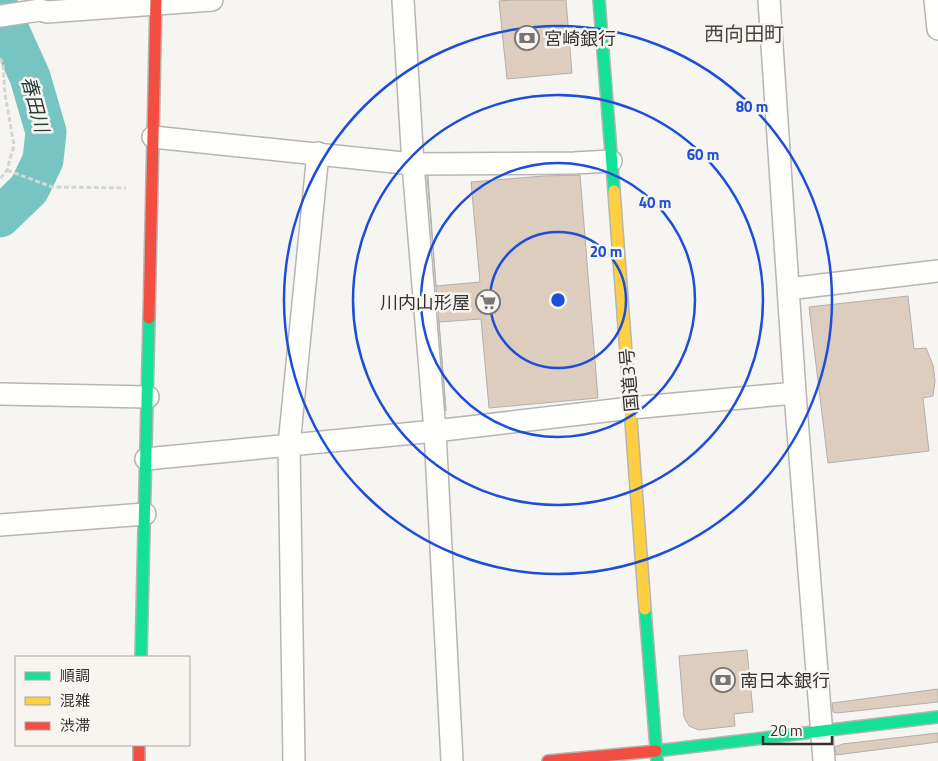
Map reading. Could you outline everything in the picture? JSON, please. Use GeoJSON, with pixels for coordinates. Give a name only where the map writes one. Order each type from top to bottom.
{"type":"FeatureCollection","features":[{"type":"Feature","properties":{"kind":"main road","name":"国道3号"},"geometry":{"type":"LineString","coordinates":[[599,0],[657,756]]}},
{"type":"Feature","properties":{"kind":"main road"},"geometry":{"type":"LineString","coordinates":[[141,656],[156,2]]}},
{"type":"Feature","properties":{"kind":"main road"},"geometry":{"type":"LineString","coordinates":[[548,761],[657,756],[938,717]]}},
{"type":"Feature","properties":{"kind":"main road"},"geometry":{"type":"LineString","coordinates":[[139,746],[139,761]]}},
{"type":"Feature","properties":{"kind":"street"},"geometry":{"type":"LineString","coordinates":[[0,16],[33,8],[47,12],[156,2],[212,0]]}},
{"type":"Feature","properties":{"kind":"street"},"geometry":{"type":"LineString","coordinates":[[402,0],[434,431],[452,761]]}},
{"type":"Feature","properties":{"kind":"street"},"geometry":{"type":"LineString","coordinates":[[769,0],[788,289],[824,761]]}},
{"type":"Feature","properties":{"kind":"street"},"geometry":{"type":"LineString","coordinates":[[934,0],[938,29]]}},
{"type":"Feature","properties":{"kind":"street"},"geometry":{"type":"LineString","coordinates":[[153,137],[413,164],[574,163],[611,160]]}},
{"type":"Feature","properties":{"kind":"street"},"geometry":{"type":"LineString","coordinates":[[294,761],[289,445],[318,153]]}},
{"type":"Feature","properties":{"kind":"street"},"geometry":{"type":"LineString","coordinates":[[788,289],[938,271]]}},
{"type":"Feature","properties":{"kind":"street"},"geometry":{"type":"LineString","coordinates":[[146,458],[434,431],[631,408],[796,393]]}},
{"type":"Feature","properties":{"kind":"street"},"geometry":{"type":"LineString","coordinates":[[0,394],[148,397]]}},
{"type":"Feature","properties":{"kind":"street"},"geometry":{"type":"LineString","coordinates":[[0,525],[145,514]]}},
{"type":"Feature","properties":{"kind":"path"},"geometry":{"type":"LineString","coordinates":[[0,58],[3,66],[5,94],[14,145],[7,170],[0,178]]}},
{"type":"Feature","properties":{"kind":"path"},"geometry":{"type":"LineString","coordinates":[[7,170],[52,187],[152,188]]}},
{"type":"Feature","properties":{"kind":"building","name":"宮崎銀行"},"geometry":{"type":"Polygon","coordinates":[[[566,0],[572,73],[507,79],[499,1],[566,0]]]}},
{"type":"Feature","properties":{"kind":"building","name":"川内山形屋"},"geometry":{"type":"Polygon","coordinates":[[[580,175],[598,398],[489,408],[481,319],[439,322],[446,411],[427,176],[436,286],[480,282],[471,182],[580,175]]]}},
{"type":"Feature","properties":{"kind":"building"},"geometry":{"type":"Polygon","coordinates":[[[908,296],[914,349],[926,348],[933,365],[935,381],[933,396],[923,398],[929,451],[828,463],[809,307],[908,296]]]}},
{"type":"Feature","properties":{"kind":"building","name":"南日本銀行"},"geometry":{"type":"Polygon","coordinates":[[[747,650],[753,712],[734,714],[735,726],[699,730],[689,726],[684,717],[679,656],[747,650]]]}},
{"type":"Feature","properties":{"kind":"building"},"geometry":{"type":"Polygon","coordinates":[[[938,689],[938,702],[833,712],[832,703],[938,689]]]}},
{"type":"Feature","properties":{"kind":"building"},"geometry":{"type":"Polygon","coordinates":[[[938,733],[938,742],[836,755],[835,747],[842,744],[938,733]]]}},
{"type":"Feature","properties":{"kind":"waterway","name":"春田川"},"geometry":{"type":"LineString","coordinates":[[0,11],[30,77],[46,132],[43,160],[29,189],[0,217]]}},
{"type":"Feature","properties":{"kind":"traffic: fast"},"geometry":{"type":"LineString","coordinates":[[599,0],[614,191]]}},
{"type":"Feature","properties":{"kind":"traffic: fast"},"geometry":{"type":"LineString","coordinates":[[141,656],[149,318]]}},
{"type":"Feature","properties":{"kind":"traffic: fast"},"geometry":{"type":"LineString","coordinates":[[645,609],[657,761]]}},
{"type":"Feature","properties":{"kind":"traffic: fast"},"geometry":{"type":"LineString","coordinates":[[656,751],[938,717]]}},
{"type":"Feature","properties":{"kind":"traffic: slow"},"geometry":{"type":"LineString","coordinates":[[614,191],[645,609]]}},
{"type":"Feature","properties":{"kind":"traffic: jam"},"geometry":{"type":"LineString","coordinates":[[149,318],[156,0]]}},
{"type":"Feature","properties":{"kind":"traffic: jam"},"geometry":{"type":"LineString","coordinates":[[139,746],[139,761]]}},
{"type":"Feature","properties":{"kind":"traffic: jam"},"geometry":{"type":"LineString","coordinates":[[548,761],[656,751]]}},
{"type":"Feature","properties":{"kind":"place","name":"宮崎銀行"},"geometry":{"type":"Point","coordinates":[527,38]}},
{"type":"Feature","properties":{"kind":"place","name":"川内山形屋"},"geometry":{"type":"Point","coordinates":[488,302]}},
{"type":"Feature","properties":{"kind":"place","name":"南日本銀行"},"geometry":{"type":"Point","coordinates":[723,680]}},
{"type":"Feature","properties":{"kind":"district","name":"西向田町"},"geometry":{"type":"Point","coordinates":[744,33]}}]}
